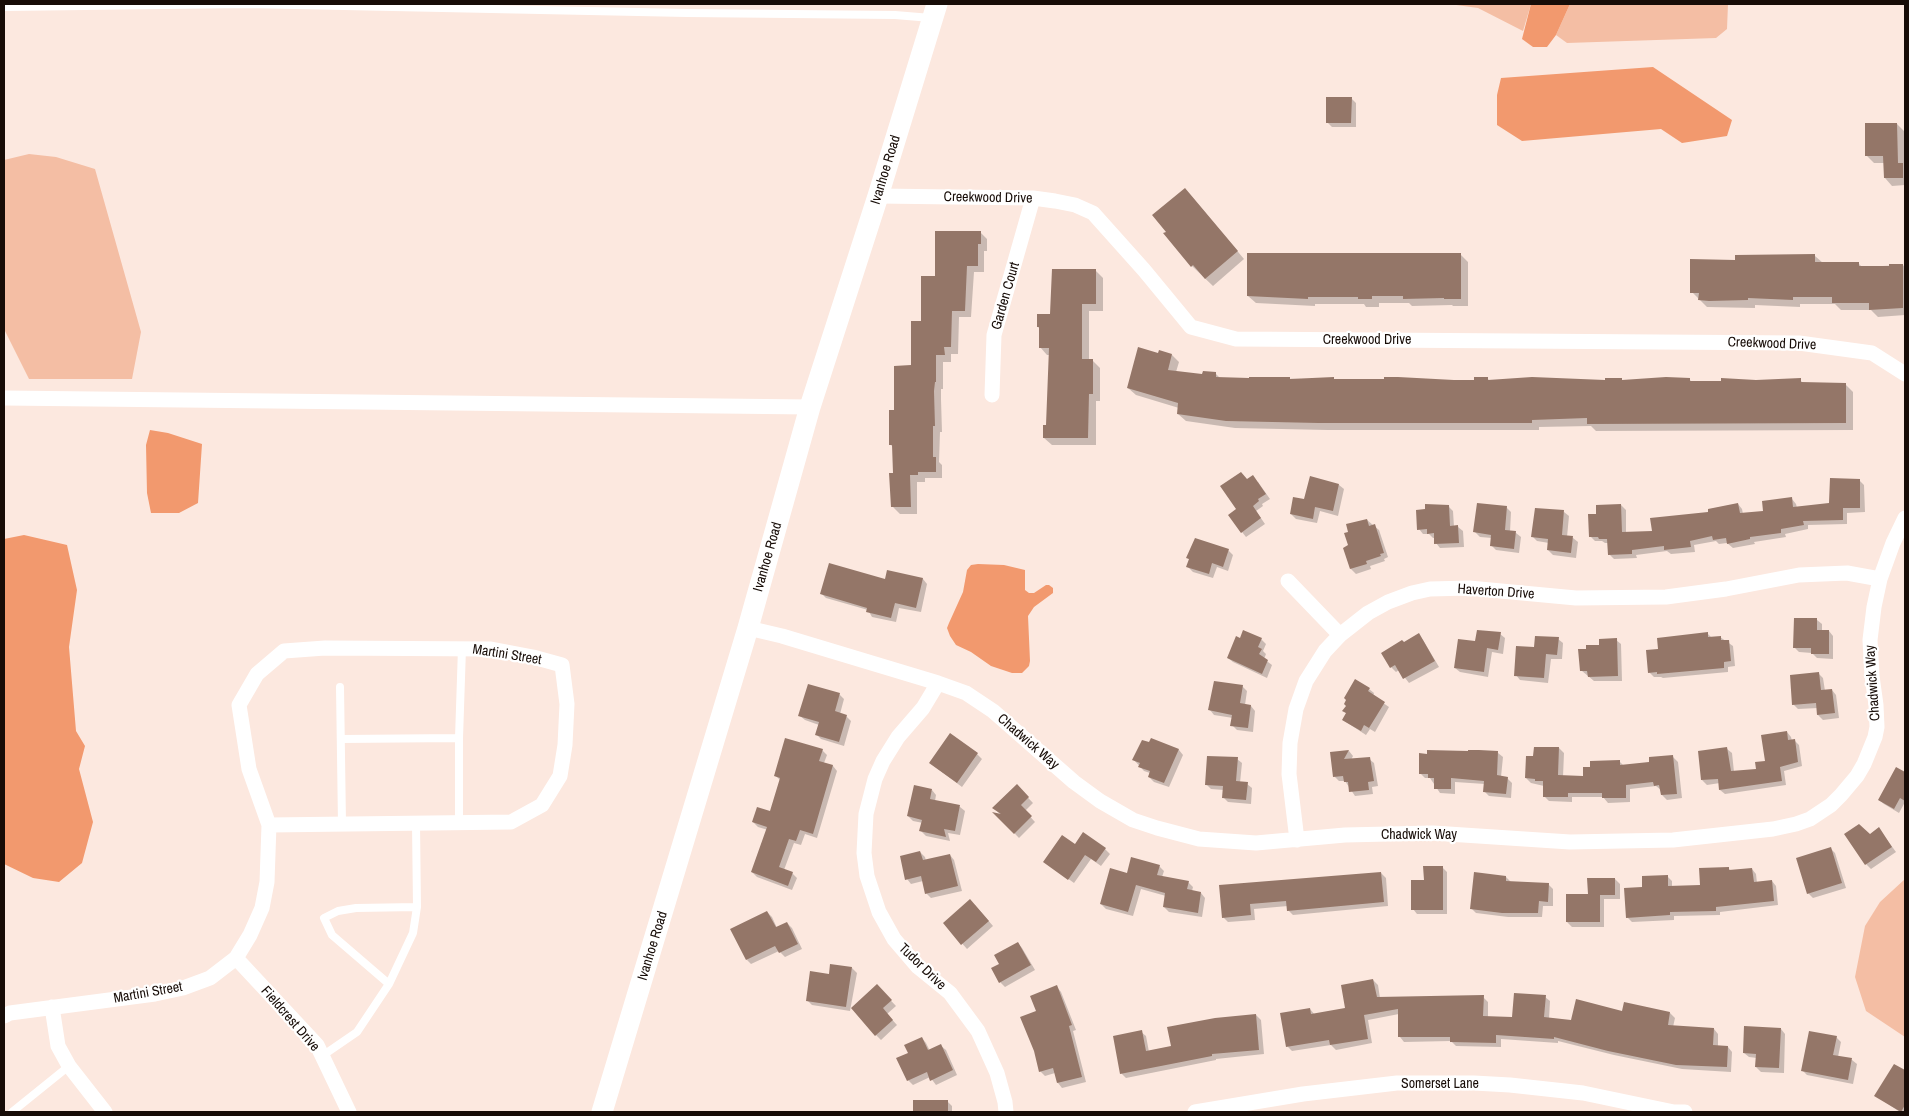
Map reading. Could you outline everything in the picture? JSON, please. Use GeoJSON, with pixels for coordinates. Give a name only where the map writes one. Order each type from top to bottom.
{"type":"FeatureCollection","features":[{"type":"Feature","properties":{"kind":"main road","name":"Ivanhoe Road"},"geometry":{"type":"LineString","coordinates":[[602,1112],[748,628],[810,407],[935,11]]}},
{"type":"Feature","properties":{"kind":"street","name":"Creekwood Drive"},"geometry":{"type":"LineString","coordinates":[[878,196],[1033,198],[1075,205],[1093,213],[1144,270],[1191,327],[1236,339],[1799,343],[1872,353],[1905,374]]}},
{"type":"Feature","properties":{"kind":"street","name":"Garden Court"},"geometry":{"type":"LineString","coordinates":[[992,395],[994,335],[1033,198]]}},
{"type":"Feature","properties":{"kind":"street"},"geometry":{"type":"LineString","coordinates":[[4,398],[810,407]]}},
{"type":"Feature","properties":{"kind":"street","name":"Chadwick Way"},"geometry":{"type":"LineString","coordinates":[[748,628],[782,636],[938,683],[966,694],[993,711],[1074,782],[1100,801],[1133,820],[1199,838],[1256,843],[1345,836],[1433,833],[1570,842],[1673,840],[1773,829],[1810,818],[1831,805],[1842,795],[1857,776],[1875,737],[1877,726],[1870,640],[1874,607],[1880,579],[1893,543],[1905,518]]}},
{"type":"Feature","properties":{"kind":"street","name":"Haverton Drive"},"geometry":{"type":"LineString","coordinates":[[1297,840],[1289,774],[1290,744],[1296,709],[1306,681],[1325,651],[1340,635],[1368,613],[1388,602],[1412,593],[1430,589],[1469,588],[1576,598],[1666,597],[1726,589],[1799,575],[1847,573],[1880,579]]}},
{"type":"Feature","properties":{"kind":"street"},"geometry":{"type":"LineString","coordinates":[[1288,581],[1340,635]]}},
{"type":"Feature","properties":{"kind":"street","name":"Martini Street"},"geometry":{"type":"LineString","coordinates":[[4,1016],[10,1013],[155,994],[183,988],[210,978],[236,958],[250,935],[262,908],[267,882],[269,825],[249,768],[239,705],[256,674],[284,651],[325,648],[462,648],[533,656],[562,665],[567,704],[560,776],[542,805],[511,822],[269,825]]}},
{"type":"Feature","properties":{"kind":"street","name":"Tudor Drive"},"geometry":{"type":"LineString","coordinates":[[938,683],[923,708],[898,737],[883,761],[875,779],[866,814],[864,853],[867,876],[879,912],[894,939],[918,967],[950,993],[978,1030],[997,1073],[1006,1112]]}},
{"type":"Feature","properties":{"kind":"street","name":"Fieldcrest Drive"},"geometry":{"type":"LineString","coordinates":[[236,958],[317,1045],[349,1112]]}},
{"type":"Feature","properties":{"kind":"street"},"geometry":{"type":"LineString","coordinates":[[52,1008],[58,1046],[69,1066],[105,1112]]}},
{"type":"Feature","properties":{"kind":"street","name":"Somerset Lane"},"geometry":{"type":"LineString","coordinates":[[1195,1112],[1303,1094],[1397,1083],[1474,1083],[1583,1093],[1685,1112]]}},
{"type":"Feature","properties":{"kind":"lane"},"geometry":{"type":"LineString","coordinates":[[4,7],[246,4],[687,13],[896,15],[935,11]]}},
{"type":"Feature","properties":{"kind":"lane"},"geometry":{"type":"LineString","coordinates":[[460,823],[462,648]]}},
{"type":"Feature","properties":{"kind":"lane"},"geometry":{"type":"LineString","coordinates":[[340,687],[342,824]]}},
{"type":"Feature","properties":{"kind":"lane"},"geometry":{"type":"LineString","coordinates":[[341,739],[460,738]]}},
{"type":"Feature","properties":{"kind":"lane"},"geometry":{"type":"LineString","coordinates":[[322,1056],[357,1032],[389,984],[413,933],[417,907],[416,823]]}},
{"type":"Feature","properties":{"kind":"lane"},"geometry":{"type":"LineString","coordinates":[[389,984],[332,935],[324,918],[338,911],[356,908],[417,907]]}},
{"type":"Feature","properties":{"kind":"lane"},"geometry":{"type":"LineString","coordinates":[[12,1112],[69,1066]]}},
{"type":"Feature","properties":{"kind":"shaded area"},"geometry":{"type":"Polygon","coordinates":[[[1449,4],[1531,4],[1523,31],[1478,8],[1449,4]]]}},
{"type":"Feature","properties":{"kind":"shaded area"},"geometry":{"type":"Polygon","coordinates":[[[1531,4],[1570,4],[1556,35],[1547,47],[1533,47],[1522,39],[1531,4]]]}},
{"type":"Feature","properties":{"kind":"shaded area"},"geometry":{"type":"Polygon","coordinates":[[[1570,4],[1728,4],[1727,29],[1716,38],[1567,43],[1556,35],[1570,4]]]}},
{"type":"Feature","properties":{"kind":"shaded area"},"geometry":{"type":"Polygon","coordinates":[[[1653,67],[1732,120],[1727,136],[1682,143],[1661,129],[1522,141],[1497,125],[1497,95],[1501,78],[1653,67]]]}},
{"type":"Feature","properties":{"kind":"shaded area"},"geometry":{"type":"Polygon","coordinates":[[[29,154],[56,157],[95,169],[141,332],[132,379],[29,379],[4,329],[4,160],[29,154]]]}},
{"type":"Feature","properties":{"kind":"shaded area"},"geometry":{"type":"Polygon","coordinates":[[[150,430],[168,433],[202,444],[198,503],[179,513],[151,513],[147,493],[146,445],[150,430]]]}},
{"type":"Feature","properties":{"kind":"shaded area"},"geometry":{"type":"Polygon","coordinates":[[[24,535],[67,545],[77,590],[69,647],[76,731],[85,746],[79,769],[93,822],[82,863],[59,882],[33,878],[4,864],[4,539],[24,535]]]}},
{"type":"Feature","properties":{"kind":"shaded area"},"geometry":{"type":"Polygon","coordinates":[[[971,565],[1004,565],[1025,570],[1025,590],[1029,593],[1034,593],[1046,585],[1053,588],[1053,593],[1034,607],[1028,616],[1030,661],[1029,666],[1022,673],[1012,673],[991,666],[971,652],[956,645],[950,636],[947,628],[963,592],[967,570],[971,565]]]}},
{"type":"Feature","properties":{"kind":"shaded area"},"geometry":{"type":"Polygon","coordinates":[[[1905,879],[1905,1037],[1866,1011],[1855,977],[1865,926],[1880,902],[1905,879]]]}},
{"type":"Feature","properties":{"kind":"building"},"geometry":{"type":"Polygon","coordinates":[[[1326,97],[1352,97],[1351,123],[1326,123],[1326,97]]]}},
{"type":"Feature","properties":{"kind":"building"},"geometry":{"type":"Polygon","coordinates":[[[1865,123],[1897,123],[1898,163],[1903,163],[1903,178],[1884,178],[1883,156],[1865,156],[1865,123]]]}},
{"type":"Feature","properties":{"kind":"building"},"geometry":{"type":"Polygon","coordinates":[[[1185,188],[1238,251],[1205,279],[1193,265],[1191,267],[1163,233],[1166,232],[1152,215],[1185,188]]]}},
{"type":"Feature","properties":{"kind":"building"},"geometry":{"type":"Polygon","coordinates":[[[935,231],[981,231],[981,244],[978,244],[978,266],[967,266],[965,311],[952,311],[951,347],[944,347],[945,355],[936,355],[933,457],[936,457],[936,472],[918,472],[918,475],[910,475],[911,507],[891,507],[889,473],[893,473],[892,445],[889,445],[889,410],[894,410],[894,366],[911,365],[911,321],[921,321],[921,276],[935,276],[935,231]]]}},
{"type":"Feature","properties":{"kind":"building"},"geometry":{"type":"Polygon","coordinates":[[[1247,253],[1461,253],[1461,299],[1403,299],[1403,296],[1372,296],[1372,299],[1358,299],[1358,297],[1308,297],[1308,299],[1247,296],[1247,253]]]}},
{"type":"Feature","properties":{"kind":"building"},"geometry":{"type":"Polygon","coordinates":[[[1815,254],[1815,262],[1859,262],[1859,266],[1903,264],[1903,308],[1869,310],[1869,303],[1832,303],[1832,297],[1793,297],[1793,300],[1748,298],[1748,300],[1709,301],[1698,300],[1699,293],[1690,293],[1690,259],[1735,260],[1735,255],[1815,254]]]}},
{"type":"Feature","properties":{"kind":"building"},"geometry":{"type":"Polygon","coordinates":[[[1052,269],[1096,269],[1096,304],[1082,304],[1082,359],[1093,359],[1093,394],[1089,394],[1088,438],[1043,438],[1043,425],[1046,425],[1049,348],[1039,348],[1037,314],[1050,314],[1052,269]]]}},
{"type":"Feature","properties":{"kind":"building"},"geometry":{"type":"Polygon","coordinates":[[[1138,347],[1158,353],[1159,350],[1172,354],[1168,370],[1202,374],[1203,371],[1216,372],[1216,377],[1384,379],[1384,377],[1398,377],[1474,380],[1474,377],[1488,377],[1488,380],[1532,377],[1605,380],[1605,378],[1622,378],[1622,380],[1666,377],[1690,378],[1690,381],[1721,381],[1721,378],[1756,380],[1801,378],[1801,382],[1846,383],[1846,423],[1587,424],[1587,418],[1532,420],[1532,423],[1226,421],[1177,414],[1178,403],[1127,388],[1138,347]]]}},
{"type":"Feature","properties":{"kind":"building"},"geometry":{"type":"Polygon","coordinates":[[[1241,472],[1247,479],[1253,475],[1266,494],[1258,499],[1259,501],[1253,506],[1261,518],[1241,533],[1228,515],[1236,509],[1220,486],[1241,472]]]}},
{"type":"Feature","properties":{"kind":"building"},"geometry":{"type":"Polygon","coordinates":[[[1310,476],[1339,484],[1333,511],[1315,507],[1313,519],[1290,514],[1293,497],[1304,499],[1310,476]]]}},
{"type":"Feature","properties":{"kind":"building"},"geometry":{"type":"Polygon","coordinates":[[[1830,478],[1860,479],[1860,508],[1843,508],[1843,520],[1803,521],[1804,525],[1781,529],[1781,533],[1750,537],[1750,539],[1727,544],[1726,538],[1713,540],[1712,536],[1690,541],[1691,547],[1664,550],[1664,546],[1632,550],[1632,554],[1608,555],[1607,539],[1589,537],[1588,514],[1596,514],[1596,505],[1621,504],[1622,532],[1652,531],[1650,518],[1708,512],[1708,509],[1738,503],[1740,513],[1763,511],[1762,501],[1792,497],[1793,507],[1829,503],[1830,478]]]}},
{"type":"Feature","properties":{"kind":"building"},"geometry":{"type":"Polygon","coordinates":[[[1477,503],[1507,506],[1505,530],[1516,531],[1514,549],[1490,546],[1491,535],[1473,532],[1477,503]]]}},
{"type":"Feature","properties":{"kind":"building"},"geometry":{"type":"Polygon","coordinates":[[[1425,504],[1449,505],[1450,526],[1458,525],[1459,543],[1434,544],[1434,533],[1427,534],[1427,529],[1417,530],[1416,510],[1425,509],[1425,504]]]}},
{"type":"Feature","properties":{"kind":"building"},"geometry":{"type":"Polygon","coordinates":[[[1535,508],[1564,510],[1562,535],[1573,536],[1571,553],[1547,550],[1548,539],[1531,537],[1535,508]]]}},
{"type":"Feature","properties":{"kind":"building"},"geometry":{"type":"Polygon","coordinates":[[[1367,519],[1369,526],[1375,524],[1384,553],[1380,554],[1381,556],[1366,561],[1367,564],[1350,569],[1343,548],[1348,545],[1344,533],[1348,532],[1346,524],[1367,519]]]}},
{"type":"Feature","properties":{"kind":"building"},"geometry":{"type":"Polygon","coordinates":[[[1195,538],[1229,549],[1223,567],[1212,563],[1209,574],[1186,567],[1189,559],[1186,558],[1195,538]]]}},
{"type":"Feature","properties":{"kind":"building"},"geometry":{"type":"Polygon","coordinates":[[[829,563],[885,579],[887,570],[923,578],[916,608],[895,603],[891,618],[866,612],[867,608],[820,594],[829,563]]]}},
{"type":"Feature","properties":{"kind":"building"},"geometry":{"type":"Polygon","coordinates":[[[1794,618],[1817,618],[1817,630],[1829,630],[1829,654],[1811,654],[1811,648],[1793,648],[1794,618]]]}},
{"type":"Feature","properties":{"kind":"building"},"geometry":{"type":"Polygon","coordinates":[[[1243,630],[1262,638],[1258,647],[1262,649],[1259,654],[1268,660],[1262,674],[1227,658],[1236,636],[1240,638],[1243,630]]]}},
{"type":"Feature","properties":{"kind":"building"},"geometry":{"type":"Polygon","coordinates":[[[1477,630],[1501,632],[1498,650],[1487,648],[1484,672],[1454,668],[1458,639],[1475,641],[1477,630]]]}},
{"type":"Feature","properties":{"kind":"building"},"geometry":{"type":"Polygon","coordinates":[[[1708,632],[1708,637],[1721,636],[1721,640],[1729,640],[1731,661],[1724,662],[1724,668],[1657,674],[1657,672],[1648,673],[1646,650],[1658,649],[1657,638],[1708,632]]]}},
{"type":"Feature","properties":{"kind":"building"},"geometry":{"type":"Polygon","coordinates":[[[1419,633],[1435,661],[1403,679],[1395,665],[1390,668],[1381,653],[1402,640],[1404,642],[1419,633]]]}},
{"type":"Feature","properties":{"kind":"building"},"geometry":{"type":"Polygon","coordinates":[[[1535,636],[1559,637],[1557,655],[1546,654],[1544,678],[1514,676],[1516,646],[1534,647],[1535,636]]]}},
{"type":"Feature","properties":{"kind":"building"},"geometry":{"type":"Polygon","coordinates":[[[1617,638],[1618,676],[1588,677],[1587,671],[1580,671],[1578,649],[1586,649],[1586,645],[1599,645],[1599,639],[1617,638]]]}},
{"type":"Feature","properties":{"kind":"building"},"geometry":{"type":"Polygon","coordinates":[[[1819,672],[1821,690],[1832,689],[1835,713],[1817,715],[1816,703],[1792,705],[1790,675],[1819,672]]]}},
{"type":"Feature","properties":{"kind":"building"},"geometry":{"type":"Polygon","coordinates":[[[1355,679],[1370,688],[1368,691],[1385,702],[1369,728],[1364,725],[1361,731],[1342,720],[1346,713],[1342,711],[1346,706],[1344,698],[1355,679]]]}},
{"type":"Feature","properties":{"kind":"building"},"geometry":{"type":"Polygon","coordinates":[[[1214,681],[1243,685],[1240,703],[1251,705],[1248,728],[1230,726],[1232,715],[1208,710],[1214,681]]]}},
{"type":"Feature","properties":{"kind":"building"},"geometry":{"type":"Polygon","coordinates":[[[808,684],[840,693],[835,711],[847,715],[839,742],[815,735],[819,722],[798,716],[808,684]]]}},
{"type":"Feature","properties":{"kind":"building"},"geometry":{"type":"Polygon","coordinates":[[[1787,731],[1788,740],[1795,739],[1798,762],[1780,767],[1782,781],[1719,790],[1718,779],[1701,780],[1698,751],[1727,747],[1731,771],[1756,769],[1755,762],[1765,761],[1761,735],[1787,731]]]}},
{"type":"Feature","properties":{"kind":"building"},"geometry":{"type":"Polygon","coordinates":[[[950,733],[978,753],[957,783],[929,763],[950,733]]]}},
{"type":"Feature","properties":{"kind":"building"},"geometry":{"type":"Polygon","coordinates":[[[785,738],[823,749],[819,761],[833,765],[813,834],[800,830],[796,841],[789,839],[779,867],[793,872],[788,886],[751,872],[767,827],[752,822],[757,807],[770,811],[780,778],[774,776],[785,738]]]}},
{"type":"Feature","properties":{"kind":"building"},"geometry":{"type":"Polygon","coordinates":[[[1151,738],[1179,749],[1164,783],[1148,777],[1150,771],[1138,767],[1140,763],[1132,760],[1142,740],[1149,742],[1151,738]]]}},
{"type":"Feature","properties":{"kind":"building"},"geometry":{"type":"Polygon","coordinates":[[[1534,747],[1559,747],[1558,775],[1583,776],[1583,767],[1590,767],[1590,761],[1620,760],[1620,765],[1649,762],[1649,757],[1673,755],[1677,794],[1661,795],[1659,785],[1654,786],[1653,782],[1626,785],[1626,798],[1602,798],[1602,793],[1568,793],[1568,797],[1543,797],[1543,781],[1525,778],[1526,756],[1533,756],[1534,747]]]}},
{"type":"Feature","properties":{"kind":"building"},"geometry":{"type":"Polygon","coordinates":[[[1349,750],[1344,759],[1370,757],[1374,781],[1368,782],[1369,790],[1349,792],[1348,782],[1344,782],[1343,776],[1333,777],[1330,752],[1349,750]]]}},
{"type":"Feature","properties":{"kind":"building"},"geometry":{"type":"Polygon","coordinates":[[[1427,750],[1498,751],[1497,775],[1508,777],[1506,794],[1483,792],[1484,781],[1451,778],[1451,789],[1434,789],[1434,778],[1428,778],[1428,774],[1419,774],[1419,753],[1427,754],[1427,750]]]}},
{"type":"Feature","properties":{"kind":"building"},"geometry":{"type":"Polygon","coordinates":[[[1207,756],[1238,757],[1236,781],[1248,782],[1246,800],[1222,798],[1223,786],[1205,785],[1207,756]]]}},
{"type":"Feature","properties":{"kind":"building"},"geometry":{"type":"Polygon","coordinates":[[[1896,767],[1905,772],[1905,801],[1900,798],[1894,809],[1878,800],[1896,767]]]}},
{"type":"Feature","properties":{"kind":"building"},"geometry":{"type":"Polygon","coordinates":[[[1017,784],[1029,797],[1021,805],[1032,816],[1014,834],[992,812],[1001,814],[992,808],[1017,784]]]}},
{"type":"Feature","properties":{"kind":"building"},"geometry":{"type":"Polygon","coordinates":[[[914,785],[932,789],[930,799],[960,805],[955,831],[944,829],[946,837],[919,831],[922,820],[907,816],[914,785]]]}},
{"type":"Feature","properties":{"kind":"building"},"geometry":{"type":"Polygon","coordinates":[[[1859,824],[1870,834],[1879,827],[1892,847],[1865,865],[1844,834],[1859,824]]]}},
{"type":"Feature","properties":{"kind":"building"},"geometry":{"type":"Polygon","coordinates":[[[1083,832],[1106,848],[1096,862],[1085,855],[1068,880],[1043,862],[1062,835],[1075,844],[1083,832]]]}},
{"type":"Feature","properties":{"kind":"building"},"geometry":{"type":"Polygon","coordinates":[[[1831,847],[1842,883],[1807,894],[1796,858],[1831,847]]]}},
{"type":"Feature","properties":{"kind":"building"},"geometry":{"type":"Polygon","coordinates":[[[920,851],[923,860],[950,854],[958,886],[925,894],[921,876],[905,880],[900,856],[920,851]]]}},
{"type":"Feature","properties":{"kind":"building"},"geometry":{"type":"Polygon","coordinates":[[[1131,857],[1160,865],[1157,875],[1189,881],[1187,889],[1201,892],[1198,913],[1163,907],[1165,893],[1136,885],[1128,912],[1100,904],[1110,868],[1127,873],[1131,857]]]}},
{"type":"Feature","properties":{"kind":"building"},"geometry":{"type":"Polygon","coordinates":[[[1423,866],[1443,866],[1443,910],[1411,910],[1411,880],[1424,880],[1423,866]]]}},
{"type":"Feature","properties":{"kind":"building"},"geometry":{"type":"Polygon","coordinates":[[[1729,867],[1729,870],[1752,868],[1754,882],[1772,880],[1774,901],[1716,907],[1716,911],[1670,912],[1670,915],[1626,918],[1624,888],[1642,887],[1642,876],[1668,875],[1668,886],[1700,885],[1699,868],[1729,867]]]}},
{"type":"Feature","properties":{"kind":"building"},"geometry":{"type":"Polygon","coordinates":[[[1381,872],[1384,902],[1287,911],[1286,901],[1250,904],[1251,915],[1222,918],[1219,885],[1381,872]]]}},
{"type":"Feature","properties":{"kind":"building"},"geometry":{"type":"Polygon","coordinates":[[[1474,872],[1506,876],[1506,881],[1549,883],[1548,902],[1539,901],[1538,913],[1502,913],[1470,909],[1474,872]]]}},
{"type":"Feature","properties":{"kind":"building"},"geometry":{"type":"Polygon","coordinates":[[[1587,878],[1615,878],[1615,895],[1600,895],[1600,922],[1566,922],[1566,894],[1588,894],[1587,878]]]}},
{"type":"Feature","properties":{"kind":"building"},"geometry":{"type":"Polygon","coordinates":[[[970,899],[989,921],[961,945],[943,923],[970,899]]]}},
{"type":"Feature","properties":{"kind":"building"},"geometry":{"type":"Polygon","coordinates":[[[767,911],[776,927],[787,922],[798,944],[779,953],[775,946],[746,960],[730,929],[767,911]]]}},
{"type":"Feature","properties":{"kind":"building"},"geometry":{"type":"Polygon","coordinates":[[[1018,942],[1031,965],[999,983],[991,968],[999,964],[994,955],[1018,942]]]}},
{"type":"Feature","properties":{"kind":"building"},"geometry":{"type":"Polygon","coordinates":[[[830,964],[852,967],[846,1007],[806,1001],[810,971],[829,974],[830,964]]]}},
{"type":"Feature","properties":{"kind":"building"},"geometry":{"type":"Polygon","coordinates":[[[1373,979],[1377,997],[1484,995],[1483,1016],[1512,1017],[1514,993],[1546,995],[1544,1017],[1571,1020],[1576,999],[1622,1011],[1624,1002],[1670,1012],[1668,1025],[1714,1028],[1713,1045],[1728,1046],[1727,1067],[1676,1065],[1608,1051],[1554,1037],[1554,1039],[1496,1035],[1496,1043],[1450,1042],[1450,1037],[1398,1037],[1398,1009],[1364,1015],[1368,1039],[1330,1045],[1329,1040],[1286,1047],[1280,1013],[1310,1008],[1311,1014],[1345,1008],[1341,985],[1373,979]]]}},
{"type":"Feature","properties":{"kind":"building"},"geometry":{"type":"Polygon","coordinates":[[[877,984],[892,1000],[883,1008],[893,1020],[875,1036],[851,1008],[877,984]]]}},
{"type":"Feature","properties":{"kind":"building"},"geometry":{"type":"Polygon","coordinates":[[[1057,985],[1072,1025],[1069,1026],[1082,1077],[1057,1083],[1053,1068],[1039,1072],[1034,1051],[1020,1017],[1036,1011],[1030,996],[1057,985]]]}},
{"type":"Feature","properties":{"kind":"building"},"geometry":{"type":"Polygon","coordinates":[[[1256,1014],[1259,1050],[1212,1054],[1212,1056],[1120,1074],[1113,1036],[1142,1030],[1146,1051],[1171,1046],[1167,1027],[1215,1018],[1256,1014]]]}},
{"type":"Feature","properties":{"kind":"building"},"geometry":{"type":"Polygon","coordinates":[[[1744,1026],[1781,1028],[1779,1068],[1755,1067],[1756,1054],[1743,1053],[1744,1026]]]}},
{"type":"Feature","properties":{"kind":"building"},"geometry":{"type":"Polygon","coordinates":[[[1809,1031],[1837,1036],[1833,1055],[1852,1058],[1848,1080],[1801,1071],[1809,1031]]]}},
{"type":"Feature","properties":{"kind":"building"},"geometry":{"type":"Polygon","coordinates":[[[922,1037],[928,1050],[941,1044],[953,1070],[930,1081],[927,1072],[907,1081],[896,1058],[908,1053],[904,1045],[922,1037]]]}},
{"type":"Feature","properties":{"kind":"building"},"geometry":{"type":"Polygon","coordinates":[[[1894,1064],[1905,1070],[1905,1105],[1901,1112],[1874,1096],[1894,1064]]]}},
{"type":"Feature","properties":{"kind":"building"},"geometry":{"type":"Polygon","coordinates":[[[913,1100],[948,1100],[948,1112],[913,1112],[913,1100]]]}}]}
